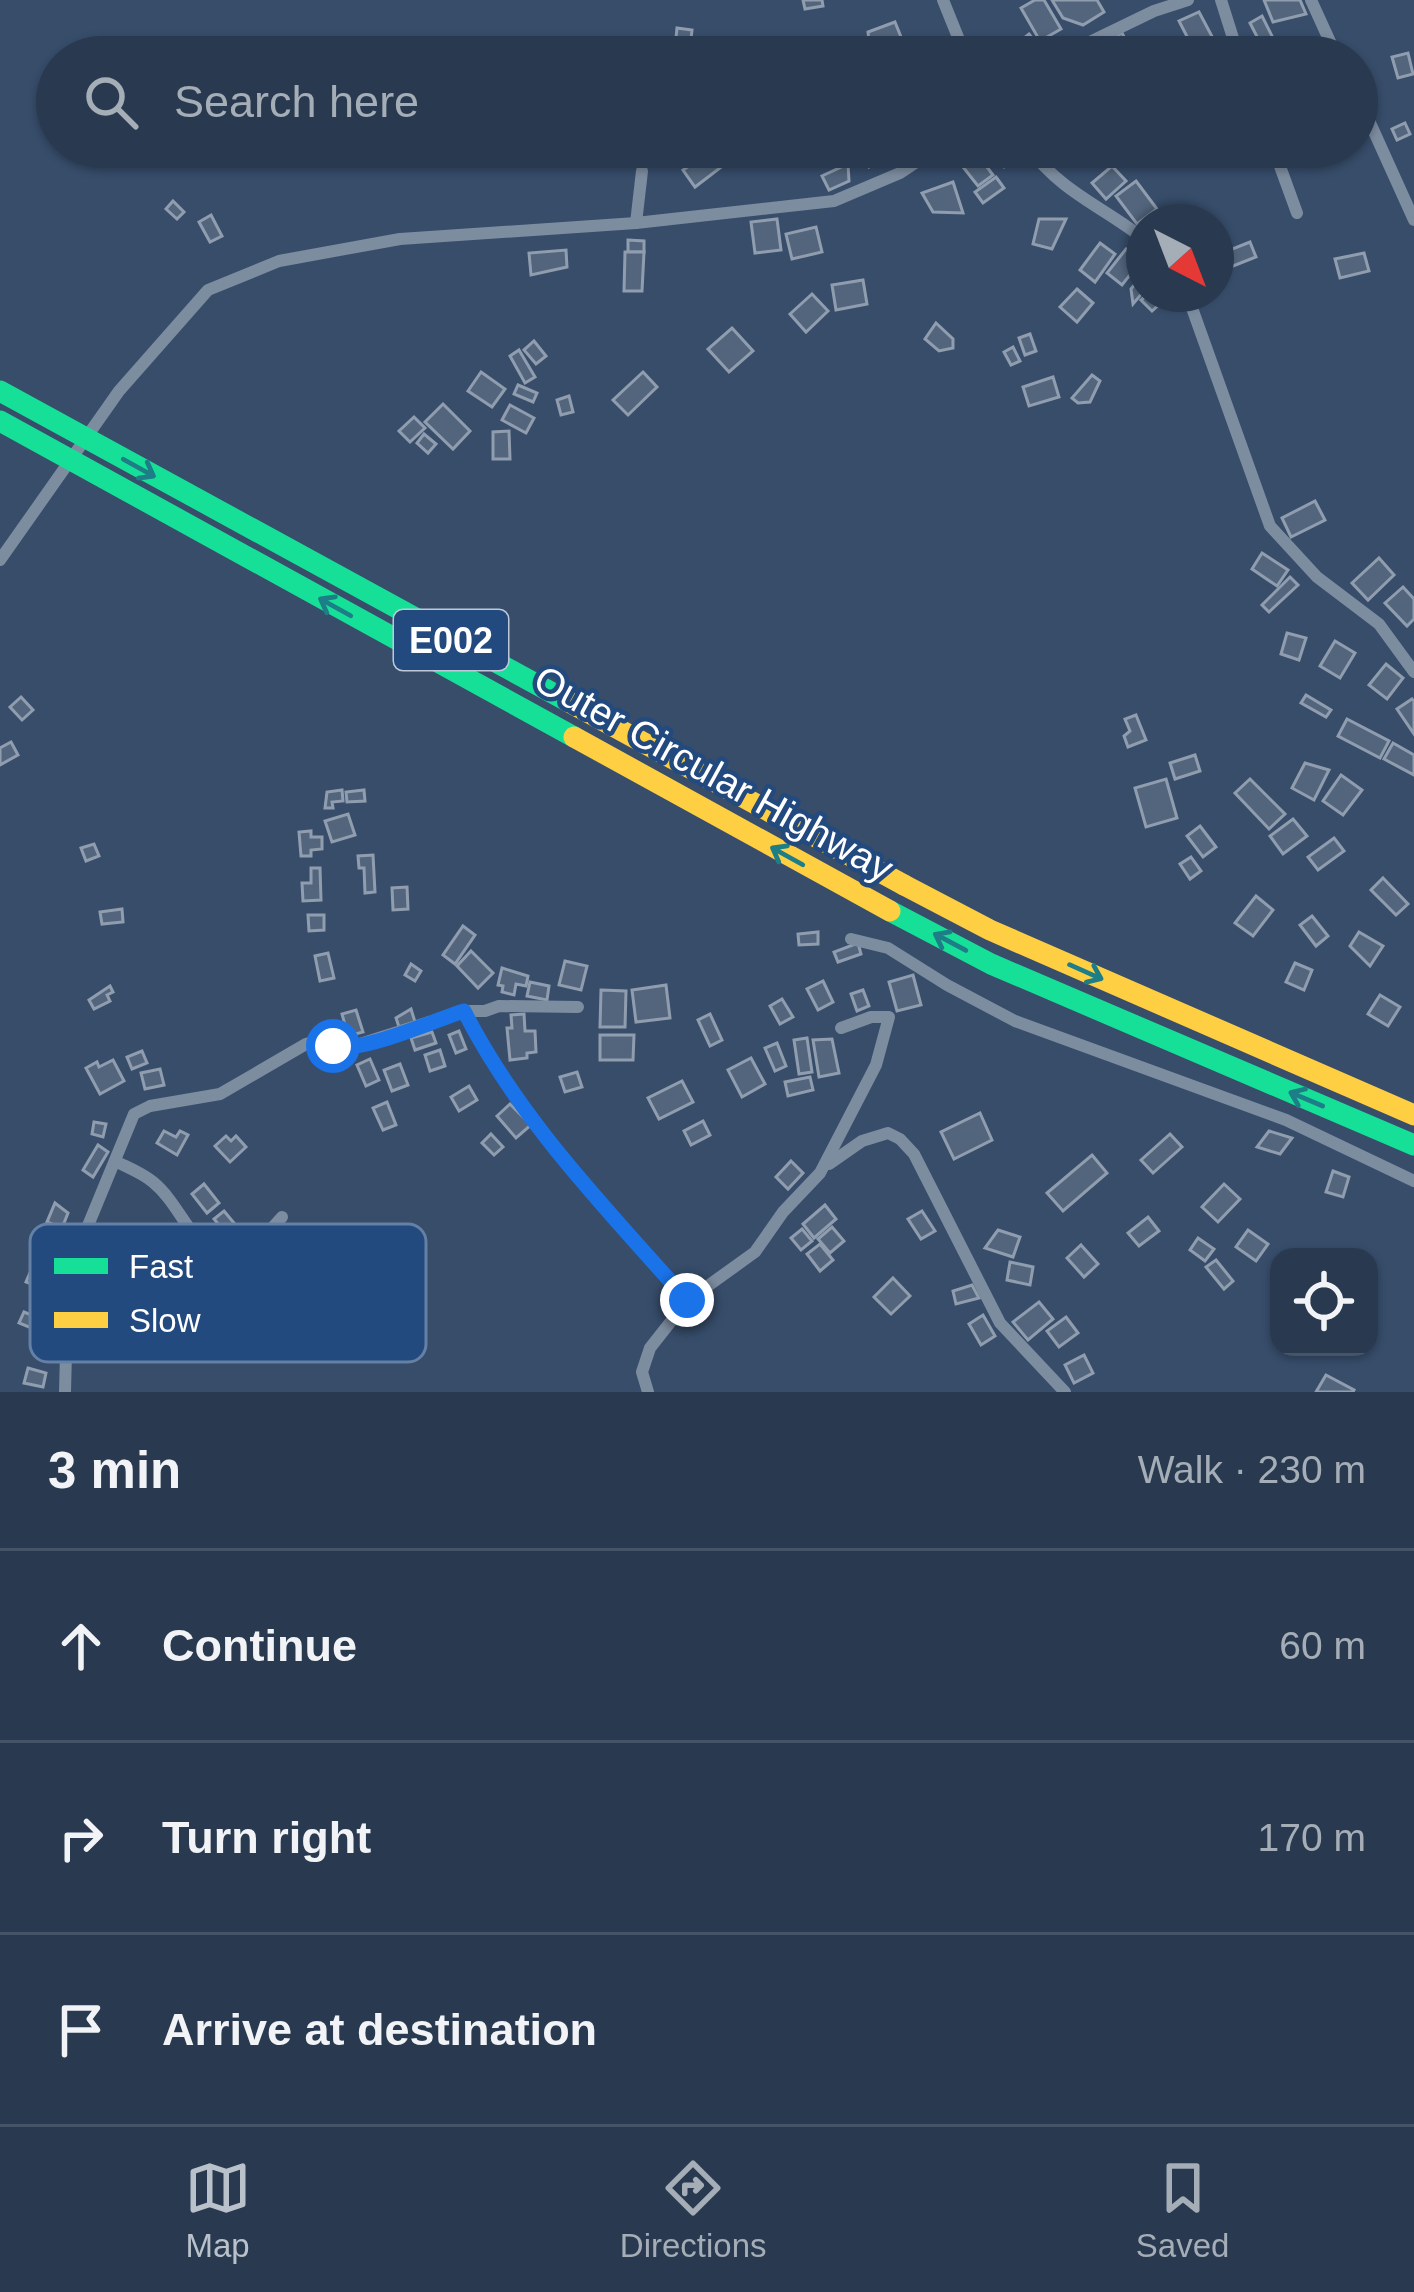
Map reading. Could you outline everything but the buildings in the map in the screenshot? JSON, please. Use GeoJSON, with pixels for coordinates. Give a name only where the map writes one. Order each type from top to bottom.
{"type":"FeatureCollection","features":[{"type":"Feature","properties":{"kind":"highway","name":"Outer Circular Highway"},"geometry":{"type":"LineString","coordinates":[[0,391],[990,930],[1414,1115]]}},
{"type":"Feature","properties":{"kind":"highway","name":"Outer Circular Highway"},"geometry":{"type":"LineString","coordinates":[[0,421],[992,964],[1414,1145]]}},
{"type":"Feature","properties":{"kind":"street"},"geometry":{"type":"LineString","coordinates":[[943,0],[958,36]]}},
{"type":"Feature","properties":{"kind":"street"},"geometry":{"type":"LineString","coordinates":[[1102,36],[1188,0]]}},
{"type":"Feature","properties":{"kind":"street"},"geometry":{"type":"LineString","coordinates":[[1221,0],[1233,36]]}},
{"type":"Feature","properties":{"kind":"street"},"geometry":{"type":"LineString","coordinates":[[1311,0],[1327,36]]}},
{"type":"Feature","properties":{"kind":"street"},"geometry":{"type":"LineString","coordinates":[[1378,140],[1414,220]]}},
{"type":"Feature","properties":{"kind":"street"},"geometry":{"type":"LineString","coordinates":[[0,560],[119,391],[208,290],[279,261],[400,238],[635,223],[834,201],[908,168]]}},
{"type":"Feature","properties":{"kind":"street"},"geometry":{"type":"LineString","coordinates":[[1044,168],[1126,228]]}},
{"type":"Feature","properties":{"kind":"street"},"geometry":{"type":"LineString","coordinates":[[1281,168],[1297,213]]}},
{"type":"Feature","properties":{"kind":"street"},"geometry":{"type":"LineString","coordinates":[[635,223],[642,171]]}},
{"type":"Feature","properties":{"kind":"street"},"geometry":{"type":"LineString","coordinates":[[1193,312],[1270,526],[1317,577],[1379,624],[1414,672]]}},
{"type":"Feature","properties":{"kind":"street"},"geometry":{"type":"LineString","coordinates":[[851,939],[888,948],[1015,1021],[1286,1120],[1414,1181]]}},
{"type":"Feature","properties":{"kind":"street"},"geometry":{"type":"LineString","coordinates":[[90,1224],[130,1120],[139,1110],[220,1094],[323,1039],[344,1049],[464,1011],[499,1006],[578,1007]]}},
{"type":"Feature","properties":{"kind":"street"},"geometry":{"type":"LineString","coordinates":[[464,1011],[491,1064],[539,1132],[687,1300]]}},
{"type":"Feature","properties":{"kind":"street"},"geometry":{"type":"LineString","coordinates":[[820,1173],[868,1082],[890,1018],[871,1017],[841,1028]]}},
{"type":"Feature","properties":{"kind":"street"},"geometry":{"type":"LineString","coordinates":[[648,1392],[642,1372],[650,1348],[687,1300],[755,1252],[783,1212],[839,1153],[888,1133],[914,1154],[1000,1323],[1065,1392]]}},
{"type":"Feature","properties":{"kind":"street"},"geometry":{"type":"LineString","coordinates":[[117,1162],[156,1184],[184,1224]]}},
{"type":"Feature","properties":{"kind":"street"},"geometry":{"type":"LineString","coordinates":[[276,1224],[282,1217]]}},
{"type":"Feature","properties":{"kind":"street"},"geometry":{"type":"LineString","coordinates":[[65,1392],[66,1362]]}},
{"type":"Feature","properties":{"kind":"traffic: fast"},"geometry":{"type":"LineString","coordinates":[[0,391],[569,702]]}},
{"type":"Feature","properties":{"kind":"traffic: fast"},"geometry":{"type":"LineString","coordinates":[[0,421],[574,737]]}},
{"type":"Feature","properties":{"kind":"traffic: fast"},"geometry":{"type":"LineString","coordinates":[[890,911],[991,964],[1414,1145]]}},
{"type":"Feature","properties":{"kind":"traffic: slow"},"geometry":{"type":"LineString","coordinates":[[569,702],[904,885]]}},
{"type":"Feature","properties":{"kind":"traffic: slow"},"geometry":{"type":"LineString","coordinates":[[574,737],[890,911]]}},
{"type":"Feature","properties":{"kind":"traffic: slow"},"geometry":{"type":"LineString","coordinates":[[904,885],[990,930],[1414,1115]]}},
{"type":"Feature","properties":{"kind":"route"},"geometry":{"type":"LineString","coordinates":[[333,1046],[344,1049],[464,1011],[491,1064],[539,1132],[687,1300]]}}]}
